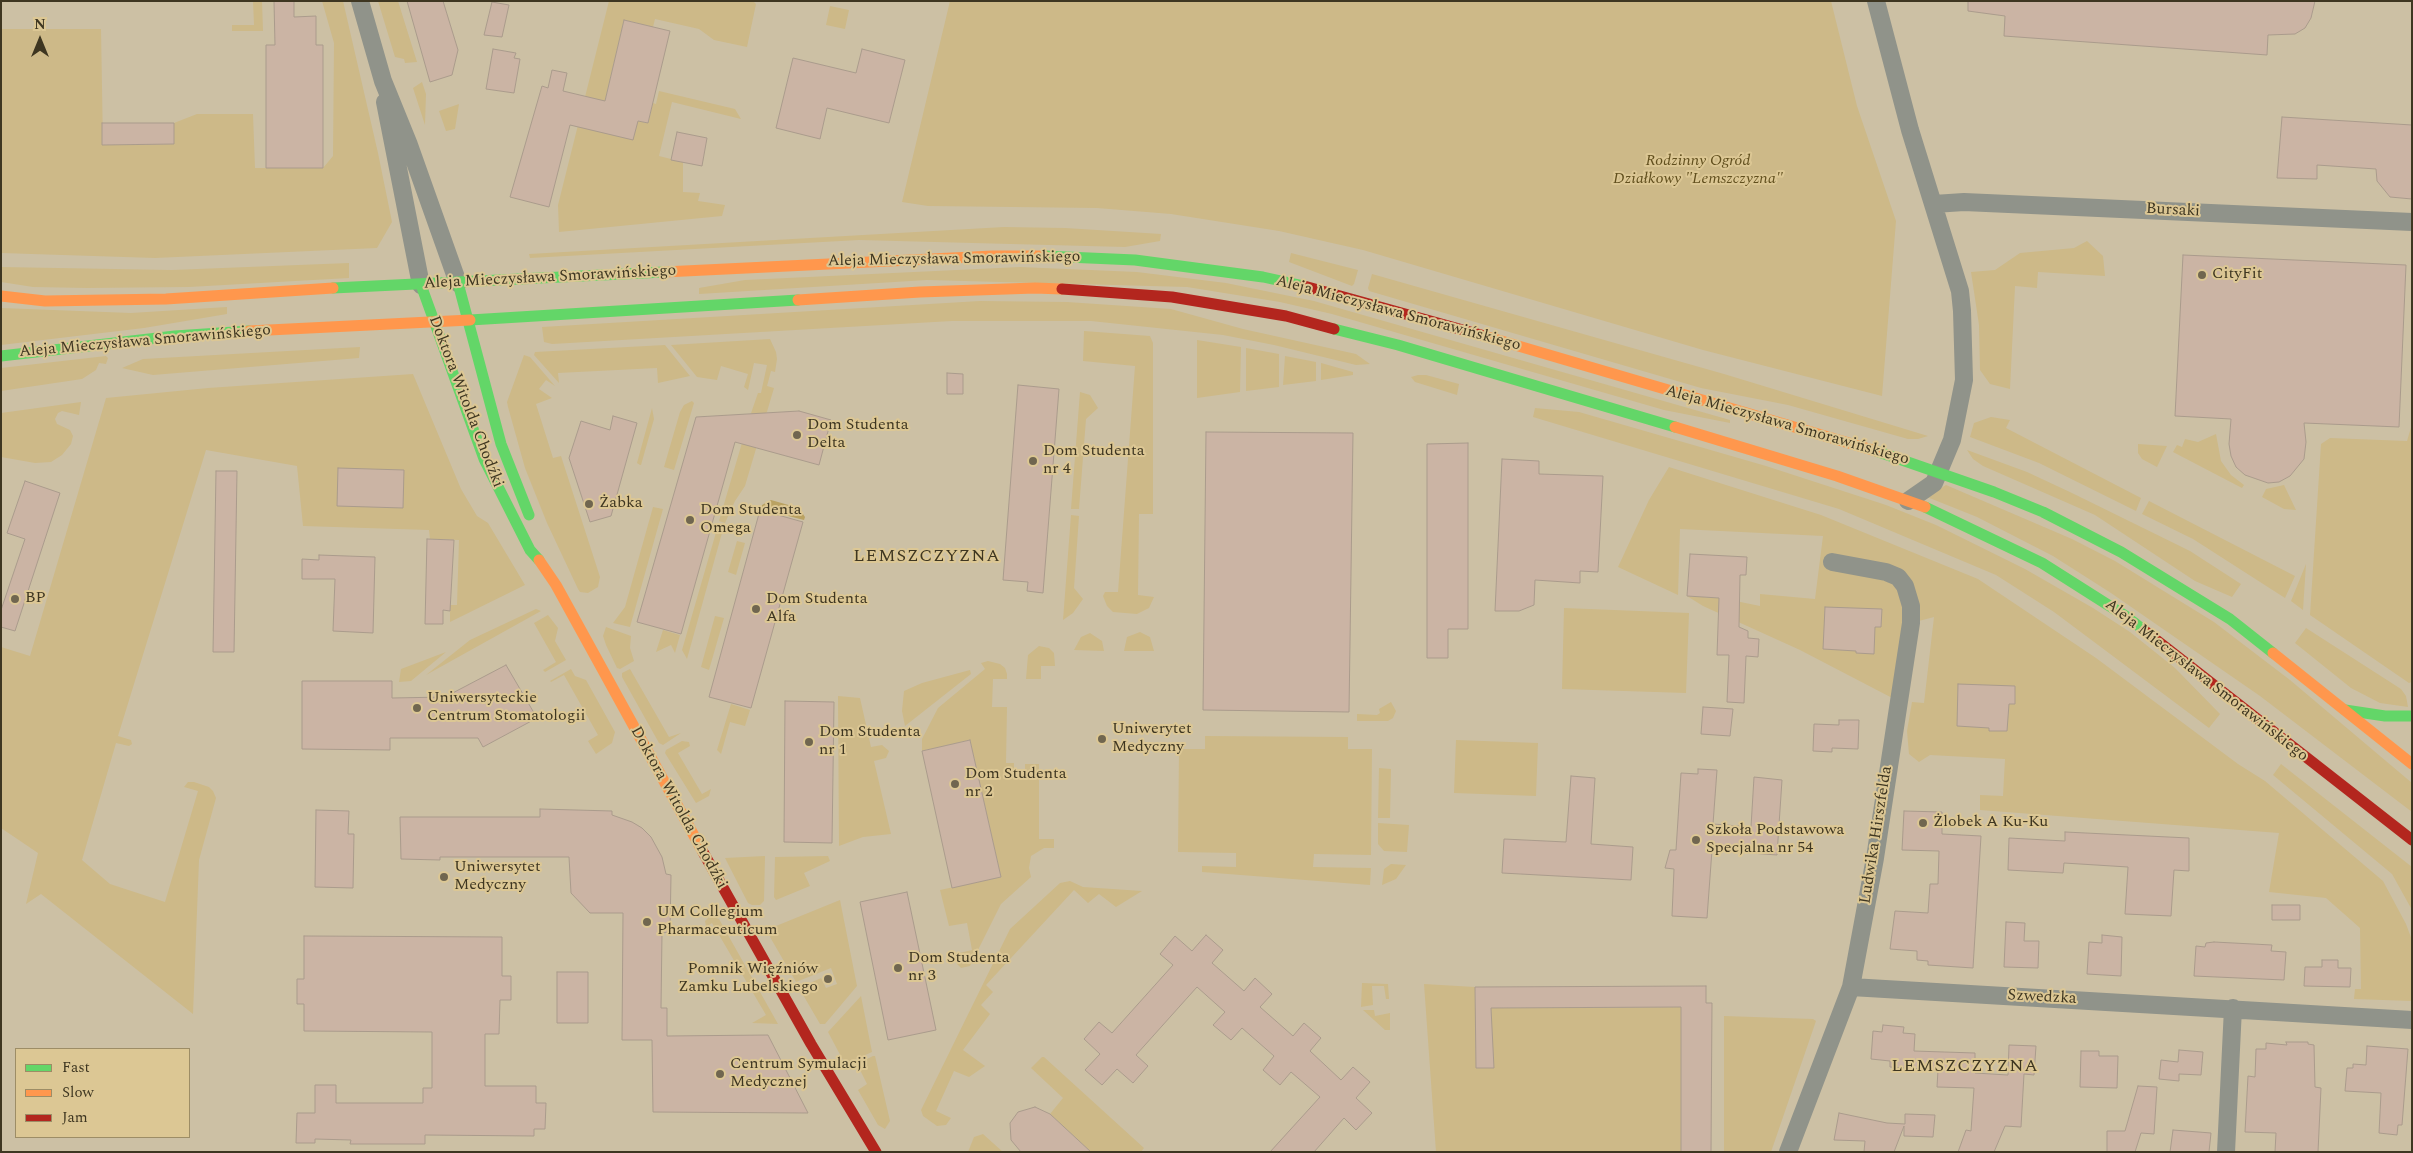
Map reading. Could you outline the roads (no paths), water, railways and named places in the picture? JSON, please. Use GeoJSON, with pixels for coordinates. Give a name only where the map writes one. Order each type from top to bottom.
{"type":"FeatureCollection","features":[{"type":"Feature","properties":{"kind":"main road","name":"Aleja Mieczysława Smorawińskiego"},"geometry":{"type":"LineString","coordinates":[[1,296],[45,301],[116,300],[839,262],[993,256],[1057,256],[1135,260],[1263,277],[1361,301],[1940,472],[1994,492],[2077,528],[2186,590],[2253,636],[2412,764]]}},
{"type":"Feature","properties":{"kind":"main road","name":"Doktora Witolda Chodźki"},"geometry":{"type":"LineString","coordinates":[[458,283],[501,444],[532,523]]}},
{"type":"Feature","properties":{"kind":"main road","name":"Doktora Witolda Chodźki"},"geometry":{"type":"LineString","coordinates":[[421,285],[484,458],[530,550],[544,565],[758,950],[876,1152]]}},
{"type":"Feature","properties":{"kind":"main road","name":"Aleja Mieczysława Smorawińskiego"},"geometry":{"type":"LineString","coordinates":[[1,356],[174,336],[295,328],[434,322],[910,293],[1035,288],[1120,292],[1172,297],[1286,316],[1398,345],[1837,476],[1944,515],[2042,563],[2127,617],[2176,653],[2412,840]]}},
{"type":"Feature","properties":{"kind":"main road","name":"Doktora Witolda Chodźki"},"geometry":{"type":"LineString","coordinates":[[540,541],[544,565]]}},
{"type":"Feature","properties":{"kind":"main road"},"geometry":{"type":"LineString","coordinates":[[2345,710],[2392,716],[2412,716]]}},
{"type":"Feature","properties":{"kind":"street","name":"Doktora Witolda Chodźki"},"geometry":{"type":"LineString","coordinates":[[360,1],[383,81],[399,117],[458,283]]}},
{"type":"Feature","properties":{"kind":"street"},"geometry":{"type":"LineString","coordinates":[[1876,1],[1910,130],[1960,291],[1965,359],[1962,398],[1952,440],[1940,472],[1934,483],[1908,501]]}},
{"type":"Feature","properties":{"kind":"street","name":"Doktora Witolda Chodźki"},"geometry":{"type":"LineString","coordinates":[[383,81],[388,121],[421,285]]}},
{"type":"Feature","properties":{"kind":"street","name":"Bursaki"},"geometry":{"type":"LineString","coordinates":[[1934,204],[1964,202],[2412,222]]}},
{"type":"Feature","properties":{"kind":"street","name":"Ludwika Hirszfelda"},"geometry":{"type":"LineString","coordinates":[[1788,1152],[1851,987],[1875,858],[1911,623],[1910,606],[1905,586],[1898,577],[1886,572],[1832,562]]}},
{"type":"Feature","properties":{"kind":"street","name":"Szwedzka"},"geometry":{"type":"LineString","coordinates":[[1851,987],[2412,1020]]}},
{"type":"Feature","properties":{"kind":"street"},"geometry":{"type":"LineString","coordinates":[[2226,1152],[2233,1008]]}},
{"type":"Feature","properties":{"kind":"place","name":"CityFit"},"geometry":{"type":"Point","coordinates":[2202,275]}},
{"type":"Feature","properties":{"kind":"place","name":"Dom Studenta Delta"},"geometry":{"type":"Point","coordinates":[797,435]}},
{"type":"Feature","properties":{"kind":"place","name":"Dom Studenta nr 4"},"geometry":{"type":"Point","coordinates":[1033,461]}},
{"type":"Feature","properties":{"kind":"place","name":"Żabka"},"geometry":{"type":"Point","coordinates":[589,504]}},
{"type":"Feature","properties":{"kind":"place","name":"Dom Studenta Omega"},"geometry":{"type":"Point","coordinates":[690,520]}},
{"type":"Feature","properties":{"kind":"place","name":"BP"},"geometry":{"type":"Point","coordinates":[15,599]}},
{"type":"Feature","properties":{"kind":"place","name":"Dom Studenta Alfa"},"geometry":{"type":"Point","coordinates":[756,609]}},
{"type":"Feature","properties":{"kind":"place","name":"Uniwersyteckie Centrum Stomatologii"},"geometry":{"type":"Point","coordinates":[417,708]}},
{"type":"Feature","properties":{"kind":"place","name":"Uniwerytet Medyczny"},"geometry":{"type":"Point","coordinates":[1102,739]}},
{"type":"Feature","properties":{"kind":"place","name":"Dom Studenta nr 1"},"geometry":{"type":"Point","coordinates":[809,742]}},
{"type":"Feature","properties":{"kind":"place","name":"Dom Studenta nr 2"},"geometry":{"type":"Point","coordinates":[955,784]}},
{"type":"Feature","properties":{"kind":"place","name":"Żlobek A Ku-Ku"},"geometry":{"type":"Point","coordinates":[1923,823]}},
{"type":"Feature","properties":{"kind":"place","name":"Szkoła Podstawowa Specjalna nr 54"},"geometry":{"type":"Point","coordinates":[1696,840]}},
{"type":"Feature","properties":{"kind":"place","name":"Uniwersytet Medyczny"},"geometry":{"type":"Point","coordinates":[444,877]}},
{"type":"Feature","properties":{"kind":"place","name":"UM Collegium Pharmaceuticum"},"geometry":{"type":"Point","coordinates":[647,922]}},
{"type":"Feature","properties":{"kind":"place","name":"Dom Studenta nr 3"},"geometry":{"type":"Point","coordinates":[898,968]}},
{"type":"Feature","properties":{"kind":"place","name":"Pomnik Więźniów Zamku Lubelskiego"},"geometry":{"type":"Point","coordinates":[828,979]}},
{"type":"Feature","properties":{"kind":"place","name":"Centrum Symulacji Medycznej"},"geometry":{"type":"Point","coordinates":[720,1074]}},
{"type":"Feature","properties":{"kind":"district","name":"LEMSZCZYZNA"},"geometry":{"type":"Point","coordinates":[927,557]}},
{"type":"Feature","properties":{"kind":"district","name":"LEMSZCZYZNA"},"geometry":{"type":"Point","coordinates":[1965,1067]}},
{"type":"Feature","properties":{"kind":"park label","name":"Rodzinny Ogród Działkowy \"Lemszczyzna\""},"geometry":{"type":"Point","coordinates":[1698,171]}}]}
